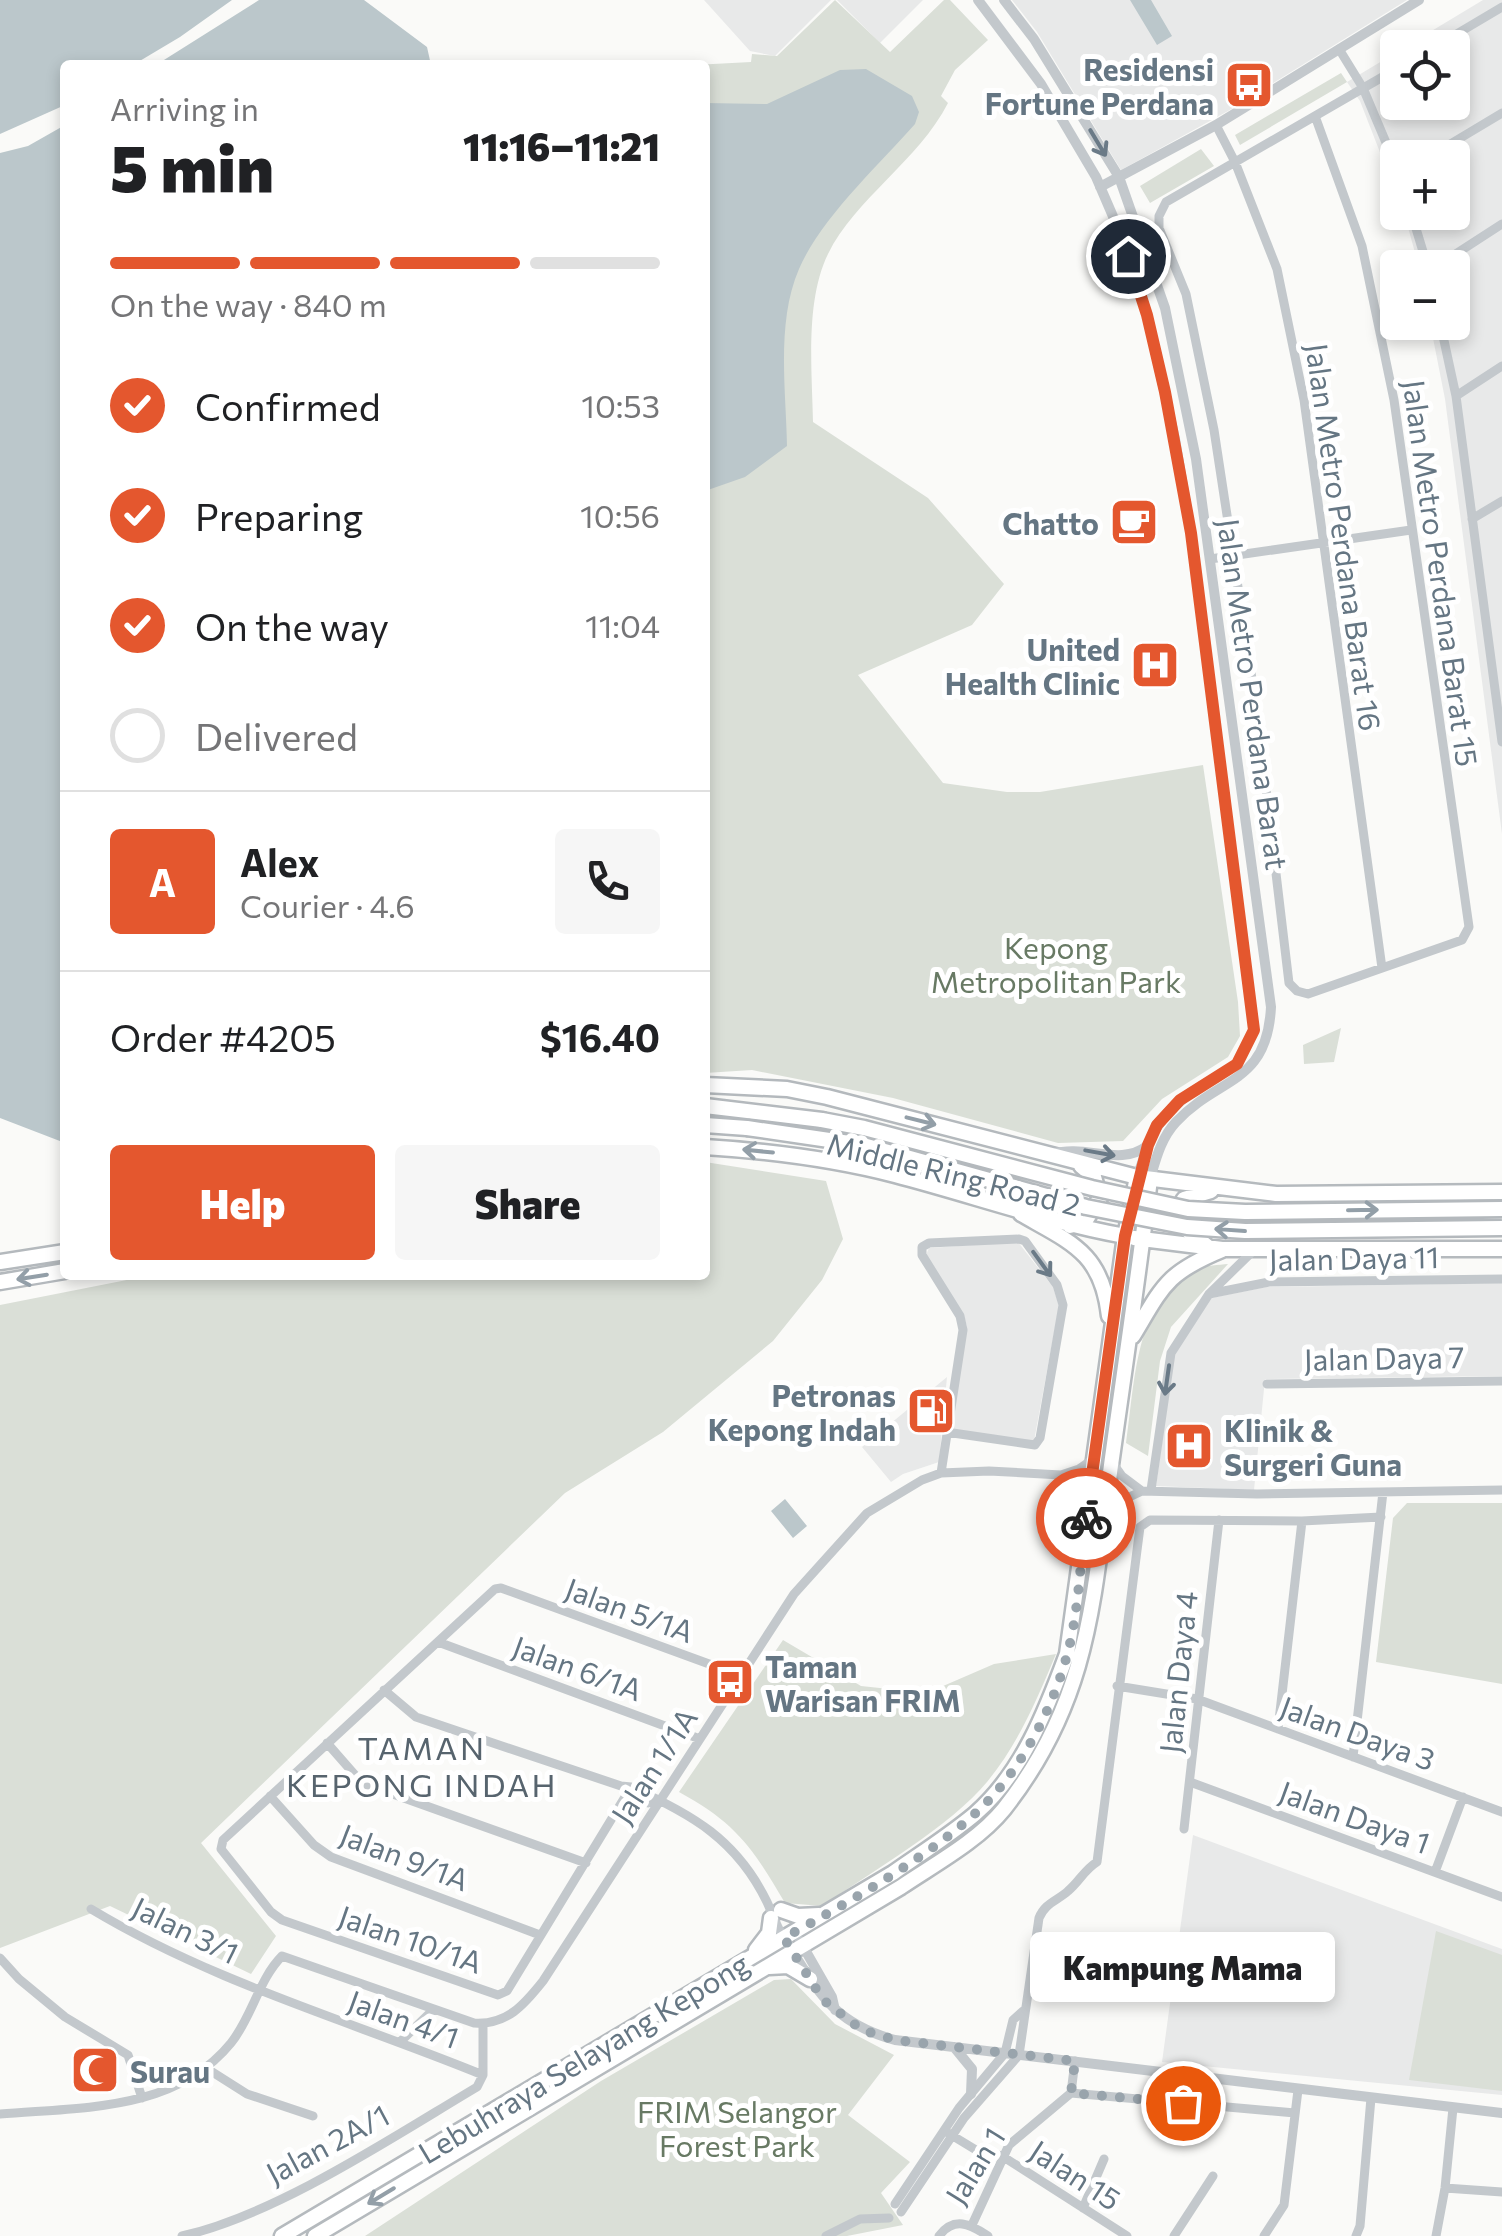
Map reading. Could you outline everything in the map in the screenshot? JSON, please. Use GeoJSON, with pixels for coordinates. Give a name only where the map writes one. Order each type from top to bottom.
{"type":"FeatureCollection","features":[{"type":"Feature","properties":{"kind":"main road"},"geometry":{"type":"LineString","coordinates":[[710,1085],[827,1097],[1144,1178],[1226,1190],[1276,1194],[1502,1192]]}},
{"type":"Feature","properties":{"kind":"main road","name":"Middle Ring Road 2"},"geometry":{"type":"LineString","coordinates":[[710,1106],[864,1128],[1092,1188],[1188,1208],[1246,1212],[1502,1209]]}},
{"type":"Feature","properties":{"kind":"main road","name":"Middle Ring Road 2"},"geometry":{"type":"LineString","coordinates":[[710,1126],[863,1146],[1086,1207],[1187,1228],[1245,1231],[1502,1228]]}},
{"type":"Feature","properties":{"kind":"main road"},"geometry":{"type":"LineString","coordinates":[[710,1147],[825,1160],[1070,1226],[1143,1239],[1254,1250],[1502,1250]]}},
{"type":"Feature","properties":{"kind":"main road"},"geometry":{"type":"LineString","coordinates":[[1070,1226],[1086,1220],[1100,1198],[1094,1177],[1077,1162]]}},
{"type":"Feature","properties":{"kind":"main road","name":"Lebuhraya Selayang Kepong"},"geometry":{"type":"LineString","coordinates":[[314,2236],[765,1967],[824,1914],[893,1873],[973,1815],[1004,1782],[1049,1703],[1068,1654],[1125,1236],[1144,1178]]}},
{"type":"Feature","properties":{"kind":"main road","name":"Lebuhraya Selayang Kepong"},"geometry":{"type":"LineString","coordinates":[[282,2236],[745,1961],[793,1942],[901,1886],[987,1826],[1023,1783],[1065,1709],[1090,1627],[1143,1239],[1144,1178]]}},
{"type":"Feature","properties":{"kind":"main road"},"geometry":{"type":"LineString","coordinates":[[1215,1248],[1186,1229],[1179,1208],[1184,1199],[1193,1195],[1226,1190]]}},
{"type":"Feature","properties":{"kind":"main road"},"geometry":{"type":"LineString","coordinates":[[1006,1206],[1064,1239],[1100,1273],[1106,1287],[1112,1342]]}},
{"type":"Feature","properties":{"kind":"main road"},"geometry":{"type":"LineString","coordinates":[[1129,1342],[1174,1274],[1215,1248]]}},
{"type":"Feature","properties":{"kind":"main road"},"geometry":{"type":"LineString","coordinates":[[0,1262],[60,1253]]}},
{"type":"Feature","properties":{"kind":"main road"},"geometry":{"type":"LineString","coordinates":[[0,1282],[60,1272]]}},
{"type":"Feature","properties":{"kind":"main road"},"geometry":{"type":"LineString","coordinates":[[745,1961],[766,1938],[773,1911],[798,1916],[824,1914]]}},
{"type":"Feature","properties":{"kind":"main road"},"geometry":{"type":"LineString","coordinates":[[765,1967],[788,1966],[810,1979]]}},
{"type":"Feature","properties":{"kind":"street","name":"Jalan Metro Perdana Barat"},"geometry":{"type":"LineString","coordinates":[[978,0],[1041,84],[1100,187],[1142,298],[1175,439],[1202,614],[1254,1030]]}},
{"type":"Feature","properties":{"kind":"street","name":"Jalan Metro Perdana Barat"},"geometry":{"type":"LineString","coordinates":[[1004,0],[1034,38],[1119,177],[1165,308],[1196,459],[1271,1007],[1270,1034]]}},
{"type":"Feature","properties":{"kind":"street"},"geometry":{"type":"LineString","coordinates":[[1100,187],[1216,125],[1419,0]]}},
{"type":"Feature","properties":{"kind":"street"},"geometry":{"type":"LineString","coordinates":[[1464,30],[1502,8]]}},
{"type":"Feature","properties":{"kind":"street"},"geometry":{"type":"LineString","coordinates":[[1339,49],[1363,88],[1385,140]]}},
{"type":"Feature","properties":{"kind":"street"},"geometry":{"type":"LineString","coordinates":[[1380,78],[1166,202],[1159,216],[1159,228],[1186,294],[1214,430],[1256,705],[1290,983],[1296,991],[1308,994],[1382,968]]}},
{"type":"Feature","properties":{"kind":"street"},"geometry":{"type":"LineString","coordinates":[[1456,140],[1502,112]]}},
{"type":"Feature","properties":{"kind":"street","name":"Jalan Metro Perdana Barat 15"},"geometry":{"type":"LineString","coordinates":[[1315,116],[1362,246],[1394,400],[1469,927],[1462,940],[1382,968]]}},
{"type":"Feature","properties":{"kind":"street","name":"Jalan Metro Perdana Barat 16"},"geometry":{"type":"LineString","coordinates":[[1216,125],[1235,162],[1277,269],[1304,400],[1382,968]]}},
{"type":"Feature","properties":{"kind":"street"},"geometry":{"type":"LineString","coordinates":[[1460,250],[1502,224]]}},
{"type":"Feature","properties":{"kind":"street"},"geometry":{"type":"LineString","coordinates":[[1444,340],[1498,667],[1502,742]]}},
{"type":"Feature","properties":{"kind":"street"},"geometry":{"type":"LineString","coordinates":[[1456,396],[1502,366]]}},
{"type":"Feature","properties":{"kind":"street"},"geometry":{"type":"LineString","coordinates":[[1472,518],[1502,500]]}},
{"type":"Feature","properties":{"kind":"street"},"geometry":{"type":"LineString","coordinates":[[1210,559],[1411,530]]}},
{"type":"Feature","properties":{"kind":"street"},"geometry":{"type":"LineString","coordinates":[[1254,1030],[1270,1034],[1259,1057],[1244,1072],[1175,1123],[1144,1178],[1148,1145],[1157,1125],[1180,1100],[1237,1064],[1254,1030]]}},
{"type":"Feature","properties":{"kind":"street"},"geometry":{"type":"LineString","coordinates":[[1050,1155],[1081,1150],[1128,1157],[1148,1145]]}},
{"type":"Feature","properties":{"kind":"street"},"geometry":{"type":"LineString","coordinates":[[941,1474],[946,1432],[963,1330],[960,1316],[922,1256],[922,1248],[929,1243],[1020,1239],[1057,1285],[1063,1304],[1038,1442],[946,1432]]}},
{"type":"Feature","properties":{"kind":"street","name":"Jalan Daya 11"},"geometry":{"type":"LineString","coordinates":[[1146,1490],[1171,1353],[1209,1294],[1254,1250]]}},
{"type":"Feature","properties":{"kind":"street","name":"Jalan Daya 11"},"geometry":{"type":"LineString","coordinates":[[1209,1294],[1270,1282],[1502,1279]]}},
{"type":"Feature","properties":{"kind":"street","name":"Jalan Daya 7"},"geometry":{"type":"LineString","coordinates":[[1267,1384],[1502,1381]]}},
{"type":"Feature","properties":{"kind":"street"},"geometry":{"type":"LineString","coordinates":[[1061,1475],[1078,1470],[1094,1458]]}},
{"type":"Feature","properties":{"kind":"street"},"geometry":{"type":"LineString","coordinates":[[1112,1460],[1122,1476],[1146,1490]]}},
{"type":"Feature","properties":{"kind":"street","name":"Jalan 1/1A"},"geometry":{"type":"LineString","coordinates":[[483,2024],[511,2016],[543,1981],[794,1594],[867,1513],[922,1480],[941,1474],[989,1471],[1061,1475]]}},
{"type":"Feature","properties":{"kind":"street"},"geometry":{"type":"LineString","coordinates":[[1061,1475],[1089,1500]]}},
{"type":"Feature","properties":{"kind":"street"},"geometry":{"type":"LineString","coordinates":[[1104,1519],[1124,1500],[1146,1490],[1256,1494],[1502,1490]]}},
{"type":"Feature","properties":{"kind":"street"},"geometry":{"type":"LineString","coordinates":[[1352,1757],[1384,1492]]}},
{"type":"Feature","properties":{"kind":"street"},"geometry":{"type":"LineString","coordinates":[[948,2133],[1019,2055],[1026,2022],[1023,2011],[1043,1908],[1098,1862],[1117,1686],[1140,1527],[1150,1520],[1380,1517]]}},
{"type":"Feature","properties":{"kind":"street","name":"Jalan Daya 4"},"geometry":{"type":"LineString","coordinates":[[1184,1830],[1219,1520]]}},
{"type":"Feature","properties":{"kind":"street"},"geometry":{"type":"LineString","coordinates":[[1278,1729],[1302,1521]]}},
{"type":"Feature","properties":{"kind":"street","name":"Jalan 5/1A"},"geometry":{"type":"LineString","coordinates":[[438,1642],[488,1594],[501,1588],[742,1676]]}},
{"type":"Feature","properties":{"kind":"street"},"geometry":{"type":"LineString","coordinates":[[270,1796],[438,1642]]}},
{"type":"Feature","properties":{"kind":"street","name":"Jalan 6/1A"},"geometry":{"type":"LineString","coordinates":[[438,1642],[700,1739]]}},
{"type":"Feature","properties":{"kind":"street","name":"Jalan Daya 3"},"geometry":{"type":"LineString","coordinates":[[1117,1686],[1197,1699],[1502,1812]]}},
{"type":"Feature","properties":{"kind":"street"},"geometry":{"type":"LineString","coordinates":[[384,1690],[416,1717],[626,1789],[648,1803],[659,1800],[702,1822],[735,1853],[832,1997],[836,2011]]}},
{"type":"Feature","properties":{"kind":"street"},"geometry":{"type":"LineString","coordinates":[[327,1743],[362,1782],[586,1863]]}},
{"type":"Feature","properties":{"kind":"street","name":"Jalan Daya 1"},"geometry":{"type":"LineString","coordinates":[[1190,1782],[1502,1897]]}},
{"type":"Feature","properties":{"kind":"street","name":"Jalan 10/1A"},"geometry":{"type":"LineString","coordinates":[[270,1796],[223,1840],[221,1849],[271,1912],[282,1920],[498,1996],[507,1991],[586,1863],[626,1789]]}},
{"type":"Feature","properties":{"kind":"street","name":"Jalan 9/1A"},"geometry":{"type":"LineString","coordinates":[[270,1796],[314,1845],[331,1856],[540,1934]]}},
{"type":"Feature","properties":{"kind":"street"},"geometry":{"type":"LineString","coordinates":[[1435,1872],[1463,1798]]}},
{"type":"Feature","properties":{"kind":"street","name":"Jalan 3/1"},"geometry":{"type":"LineString","coordinates":[[91,1909],[122,1928],[260,1992]]}},
{"type":"Feature","properties":{"kind":"street"},"geometry":{"type":"LineString","coordinates":[[793,1942],[823,2000],[852,2024],[876,2035],[1502,2113]]}},
{"type":"Feature","properties":{"kind":"street"},"geometry":{"type":"LineString","coordinates":[[0,1958],[65,2017],[128,2055],[142,2098]]}},
{"type":"Feature","properties":{"kind":"street"},"geometry":{"type":"LineString","coordinates":[[0,2114],[122,2103],[175,2089],[206,2068],[232,2042],[279,1958],[295,1958],[433,2010],[483,2024]]}},
{"type":"Feature","properties":{"kind":"street","name":"Jalan 4/1"},"geometry":{"type":"LineString","coordinates":[[260,1992],[483,2074],[483,2024]]}},
{"type":"Feature","properties":{"kind":"street"},"geometry":{"type":"LineString","coordinates":[[400,2042],[433,2010]]}},
{"type":"Feature","properties":{"kind":"street"},"geometry":{"type":"LineString","coordinates":[[898,2208],[971,2094],[1005,2053],[1013,2020],[1023,2011]]}},
{"type":"Feature","properties":{"kind":"street"},"geometry":{"type":"LineString","coordinates":[[954,2047],[972,2069],[971,2094]]}},
{"type":"Feature","properties":{"kind":"street"},"geometry":{"type":"LineString","coordinates":[[1075,2061],[1071,2093],[1295,2114]]}},
{"type":"Feature","properties":{"kind":"street"},"geometry":{"type":"LineString","coordinates":[[206,2068],[247,2094],[313,2116]]}},
{"type":"Feature","properties":{"kind":"street","name":"Jalan 2A/1"},"geometry":{"type":"LineString","coordinates":[[182,2236],[203,2232],[292,2194],[477,2087],[483,2074]]}},
{"type":"Feature","properties":{"kind":"street"},"geometry":{"type":"LineString","coordinates":[[1264,2236],[1284,2205],[1298,2090]]}},
{"type":"Feature","properties":{"kind":"street","name":"Jalan 1"},"geometry":{"type":"LineString","coordinates":[[940,2236],[950,2224],[972,2225],[1009,2145],[1071,2093]]}},
{"type":"Feature","properties":{"kind":"street"},"geometry":{"type":"LineString","coordinates":[[1356,2236],[1371,2098]]}},
{"type":"Feature","properties":{"kind":"street"},"geometry":{"type":"LineString","coordinates":[[1436,2236],[1453,2108]]}},
{"type":"Feature","properties":{"kind":"street","name":"Jalan 15"},"geometry":{"type":"LineString","coordinates":[[948,2133],[976,2150],[1002,2156],[1127,2236]]}},
{"type":"Feature","properties":{"kind":"street"},"geometry":{"type":"LineString","coordinates":[[1082,2208],[1104,2160]]}},
{"type":"Feature","properties":{"kind":"street"},"geometry":{"type":"LineString","coordinates":[[1174,2236],[1213,2176]]}},
{"type":"Feature","properties":{"kind":"street"},"geometry":{"type":"LineString","coordinates":[[1445,2188],[1502,2192]]}},
{"type":"Feature","properties":{"kind":"street"},"geometry":{"type":"LineString","coordinates":[[826,2236],[853,2221],[886,2214]]}},
{"type":"Feature","properties":{"kind":"street"},"geometry":{"type":"LineString","coordinates":[[972,2225],[988,2236]]}},
{"type":"Feature","properties":{"kind":"shaded area"},"geometry":{"type":"Polygon","coordinates":[[[0,0],[232,0],[141,60],[60,60],[60,107],[0,134],[0,0]]]}},
{"type":"Feature","properties":{"kind":"shaded area"},"geometry":{"type":"Polygon","coordinates":[[[259,0],[364,0],[427,47],[430,60],[164,60],[259,0]]]}},
{"type":"Feature","properties":{"kind":"shaded area"},"geometry":{"type":"Polygon","coordinates":[[[704,0],[831,0],[775,56],[750,51],[704,0]]]}},
{"type":"Feature","properties":{"kind":"shaded area"},"geometry":{"type":"Polygon","coordinates":[[[837,0],[923,0],[880,43],[837,0]]]}},
{"type":"Feature","properties":{"kind":"shaded area"},"geometry":{"type":"Polygon","coordinates":[[[1012,0],[1407,0],[1228,111],[1121,170],[1037,32],[1012,0]]]}},
{"type":"Feature","properties":{"kind":"shaded area"},"geometry":{"type":"Polygon","coordinates":[[[1130,0],[1151,0],[1172,36],[1157,45],[1130,0]]]}},
{"type":"Feature","properties":{"kind":"shaded area"},"geometry":{"type":"Polygon","coordinates":[[[1483,0],[1502,0],[1502,834],[1445,399],[1433,340],[1470,340],[1470,250],[1414,250],[1409,230],[1470,230],[1470,140],[1380,140],[1380,152],[1360,101],[1347,82],[1380,62],[1380,120],[1470,120],[1470,30],[1433,30],[1483,0]]]}},
{"type":"Feature","properties":{"kind":"shaded area"},"geometry":{"type":"Polygon","coordinates":[[[866,69],[912,96],[919,112],[915,124],[821,231],[799,269],[785,334],[787,446],[745,477],[710,489],[710,103],[767,104],[840,70],[866,69]]]}},
{"type":"Feature","properties":{"kind":"shaded area"},"geometry":{"type":"Polygon","coordinates":[[[60,128],[60,1141],[0,1118],[0,153],[28,146],[60,128]]]}},
{"type":"Feature","properties":{"kind":"shaded area"},"geometry":{"type":"Polygon","coordinates":[[[1018,1242],[1053,1287],[1059,1306],[1034,1441],[951,1429],[967,1327],[964,1315],[926,1255],[929,1248],[1018,1242]]]}},
{"type":"Feature","properties":{"kind":"shaded area"},"geometry":{"type":"Polygon","coordinates":[[[1502,1283],[1502,1376],[1265,1379],[1254,1490],[1156,1486],[1174,1355],[1211,1298],[1266,1287],[1502,1283]]]}},
{"type":"Feature","properties":{"kind":"shaded area"},"geometry":{"type":"Polygon","coordinates":[[[947,1377],[939,1462],[891,1482],[862,1447],[947,1377]]]}},
{"type":"Feature","properties":{"kind":"shaded area"},"geometry":{"type":"Polygon","coordinates":[[[785,1499],[807,1526],[793,1538],[771,1511],[785,1499]]]}},
{"type":"Feature","properties":{"kind":"shaded area"},"geometry":{"type":"Polygon","coordinates":[[[1193,1835],[1502,1949],[1502,2095],[1162,2062],[1193,1835]]]}},
{"type":"Feature","properties":{"kind":"green space","name":"Kepong Metropolitan Park"},"geometry":{"type":"Polygon","coordinates":[[[835,0],[890,52],[944,0],[950,0],[988,40],[955,70],[941,96],[948,103],[936,124],[854,215],[828,254],[813,314],[813,422],[928,498],[1004,584],[972,625],[858,675],[943,783],[1007,792],[1040,792],[1203,765],[1240,1036],[1228,1057],[1162,1099],[1123,1141],[1058,1143],[893,1098],[752,1070],[710,1073],[710,64],[751,62],[752,54],[777,56],[835,0]]]}},
{"type":"Feature","properties":{"kind":"green space"},"geometry":{"type":"Polygon","coordinates":[[[1341,73],[1347,82],[1240,145],[1235,135],[1341,73]]]}},
{"type":"Feature","properties":{"kind":"green space"},"geometry":{"type":"Polygon","coordinates":[[[1201,149],[1214,166],[1150,203],[1140,186],[1201,149]]]}},
{"type":"Feature","properties":{"kind":"green space"},"geometry":{"type":"Polygon","coordinates":[[[1341,1028],[1334,1062],[1304,1064],[1303,1045],[1341,1028]]]}},
{"type":"Feature","properties":{"kind":"green space"},"geometry":{"type":"Polygon","coordinates":[[[710,1163],[826,1181],[843,1239],[822,1280],[773,1341],[663,1432],[565,1493],[201,1843],[276,1936],[251,1974],[110,1906],[0,1948],[0,1305],[127,1280],[710,1280],[710,1163]]]}},
{"type":"Feature","properties":{"kind":"green space"},"geometry":{"type":"Polygon","coordinates":[[[1228,1264],[1171,1327],[1160,1361],[1148,1456],[1126,1443],[1136,1370],[1149,1320],[1176,1282],[1201,1268],[1228,1264]]]}},
{"type":"Feature","properties":{"kind":"green space"},"geometry":{"type":"Polygon","coordinates":[[[1407,1503],[1502,1503],[1502,1684],[1376,1662],[1393,1518],[1407,1503]]]}},
{"type":"Feature","properties":{"kind":"green space"},"geometry":{"type":"Polygon","coordinates":[[[783,1640],[861,1686],[927,1693],[994,1664],[1056,1654],[1018,1736],[987,1782],[932,1831],[822,1906],[785,1903],[763,1867],[729,1826],[679,1792],[783,1640]]]}},
{"type":"Feature","properties":{"kind":"green space"},"geometry":{"type":"Polygon","coordinates":[[[1436,1931],[1502,1955],[1502,2091],[1409,2080],[1436,1931]]]}},
{"type":"Feature","properties":{"kind":"green space","name":"FRIM Selangor Forest Park"},"geometry":{"type":"Polygon","coordinates":[[[791,1979],[835,2024],[894,2055],[848,2115],[910,2162],[881,2193],[903,2225],[847,2236],[365,2236],[601,2081],[774,1980],[791,1979]]]}},
{"type":"Feature","properties":{"kind":"way so far"},"geometry":{"type":"LineString","coordinates":[[1086,1518],[1068,1654],[1049,1703],[1004,1782],[973,1815],[893,1873],[784,1938],[823,2000],[862,2030],[895,2040],[1075,2061],[1071,2093],[1183,2103]]}},
{"type":"Feature","properties":{"kind":"place","name":"Residensi Fortune Perdana"},"geometry":{"type":"Point","coordinates":[1249,85]}},
{"type":"Feature","properties":{"kind":"place","name":"Chatto"},"geometry":{"type":"Point","coordinates":[1134,522]}},
{"type":"Feature","properties":{"kind":"place","name":"United Health Clinic"},"geometry":{"type":"Point","coordinates":[1155,665]}},
{"type":"Feature","properties":{"kind":"place","name":"Petronas Kepong Indah"},"geometry":{"type":"Point","coordinates":[931,1411]}},
{"type":"Feature","properties":{"kind":"place","name":"Klinik & Surgeri Guna"},"geometry":{"type":"Point","coordinates":[1189,1446]}},
{"type":"Feature","properties":{"kind":"place","name":"Taman Warisan FRIM"},"geometry":{"type":"Point","coordinates":[730,1682]}},
{"type":"Feature","properties":{"kind":"place","name":"Surau"},"geometry":{"type":"Point","coordinates":[95,2070]}},
{"type":"Feature","properties":{"kind":"place","name":"Kampung Mama"},"geometry":{"type":"Point","coordinates":[1183,2103]}},
{"type":"Feature","properties":{"kind":"district","name":"TAMAN KEPONG INDAH"},"geometry":{"type":"Point","coordinates":[422,1766]}},
{"type":"Feature","properties":{"kind":"route"},"geometry":{"type":"LineString","coordinates":[[1086,1518],[1125,1236],[1148,1145],[1157,1125],[1180,1100],[1237,1064],[1254,1030],[1191,533],[1165,392],[1128,256]]}}]}
